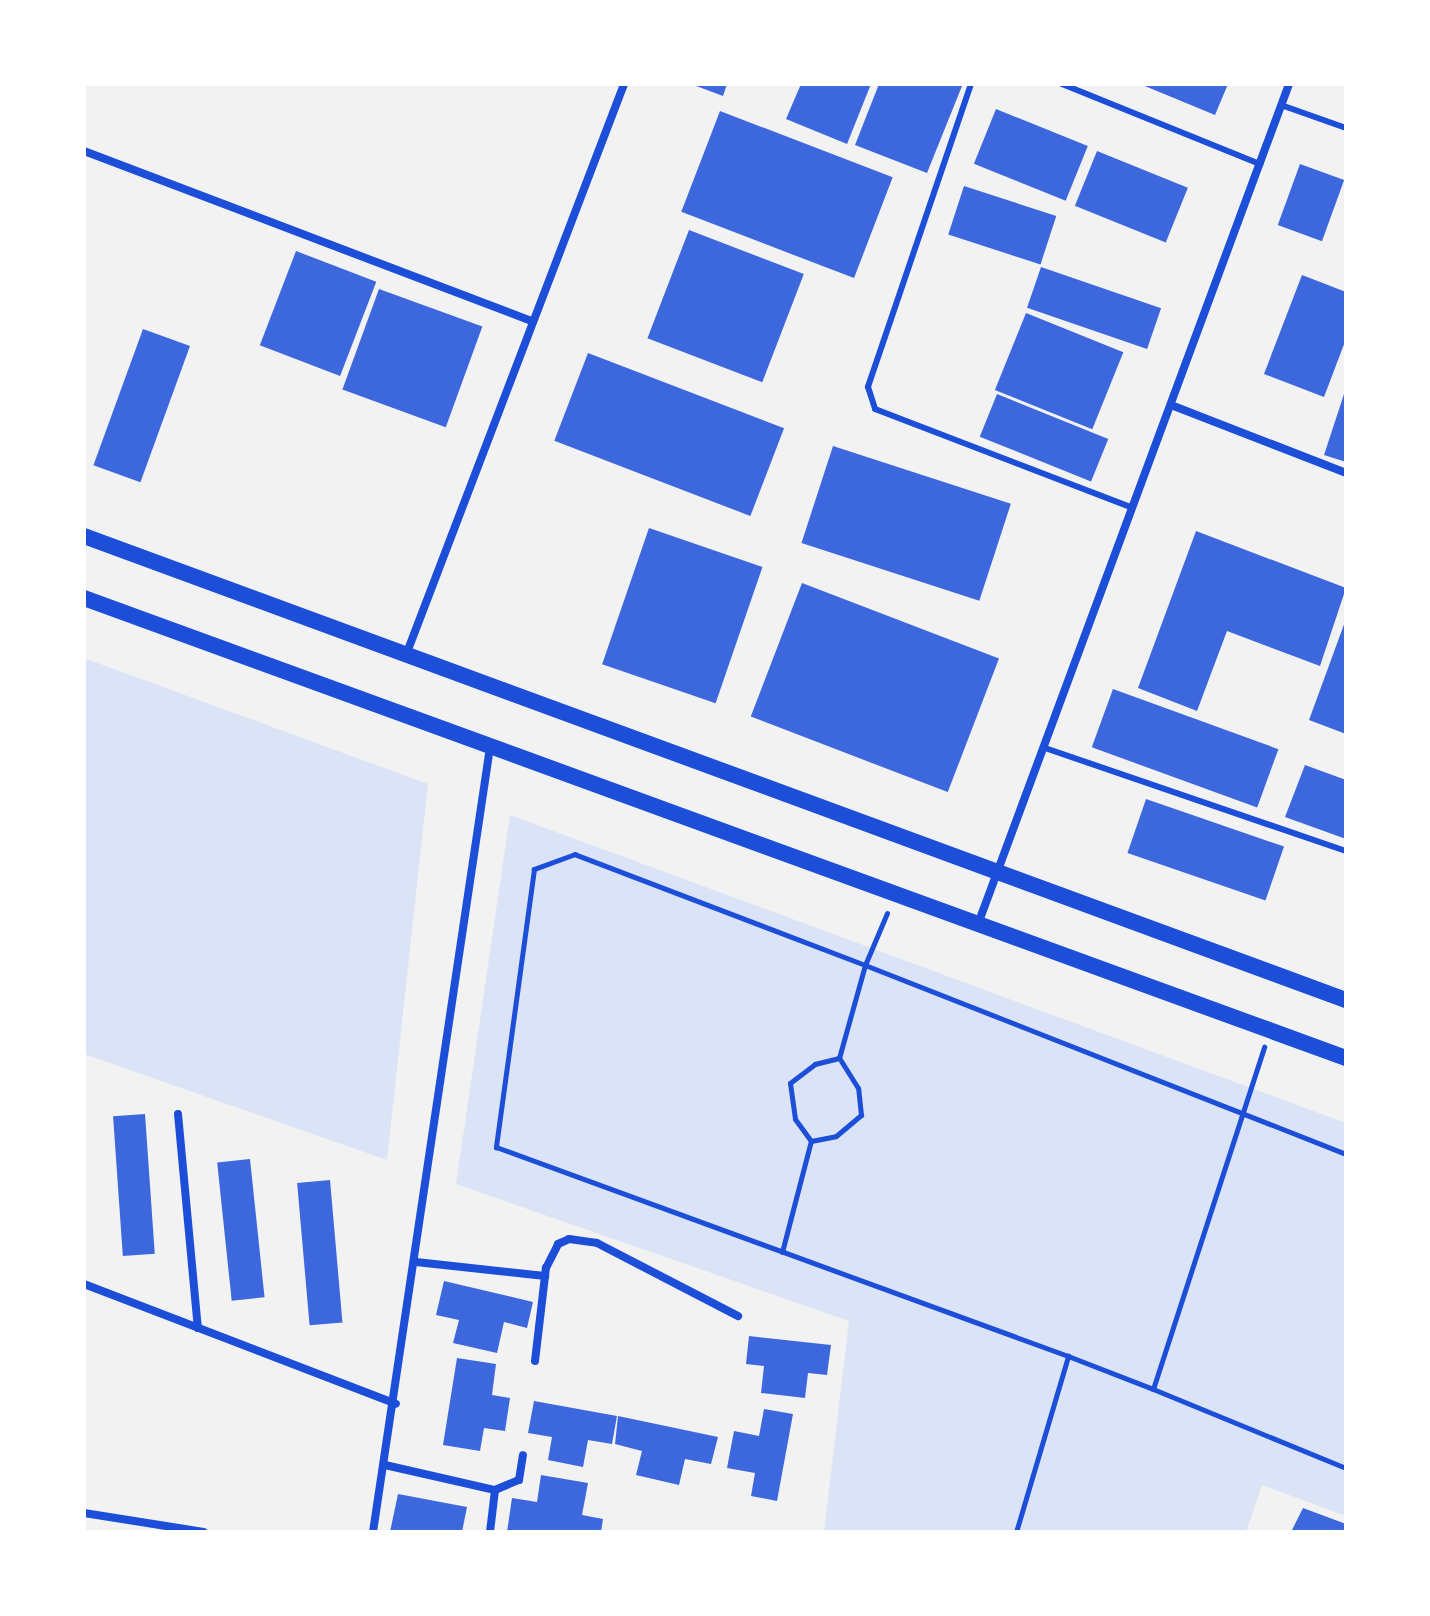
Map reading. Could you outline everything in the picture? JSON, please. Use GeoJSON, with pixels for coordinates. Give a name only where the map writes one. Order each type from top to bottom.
{"type":"FeatureCollection","features":[{"type":"Feature","properties":{"kind":"main road"},"geometry":{"type":"LineString","coordinates":[[84,536],[1346,1000]]}},
{"type":"Feature","properties":{"kind":"main road"},"geometry":{"type":"LineString","coordinates":[[84,598],[1346,1058]]}},
{"type":"Feature","properties":{"kind":"street"},"geometry":{"type":"LineString","coordinates":[[406,655],[624,84]]}},
{"type":"Feature","properties":{"kind":"street"},"geometry":{"type":"LineString","coordinates":[[978,925],[1289,84]]}},
{"type":"Feature","properties":{"kind":"street"},"geometry":{"type":"LineString","coordinates":[[84,151],[533,322]]}},
{"type":"Feature","properties":{"kind":"street"},"geometry":{"type":"LineString","coordinates":[[1171,405],[1346,473]]}},
{"type":"Feature","properties":{"kind":"street"},"geometry":{"type":"LineString","coordinates":[[373,1532],[396,1404],[490,747]]}},
{"type":"Feature","properties":{"kind":"street"},"geometry":{"type":"LineString","coordinates":[[178,1114],[198,1328]]}},
{"type":"Feature","properties":{"kind":"street"},"geometry":{"type":"LineString","coordinates":[[535,1361],[545,1276],[558,1244],[583,1239],[738,1316]]}},
{"type":"Feature","properties":{"kind":"street"},"geometry":{"type":"LineString","coordinates":[[416,1262],[545,1276]]}},
{"type":"Feature","properties":{"kind":"street"},"geometry":{"type":"LineString","coordinates":[[84,1284],[396,1404]]}},
{"type":"Feature","properties":{"kind":"street"},"geometry":{"type":"LineString","coordinates":[[385,1465],[495,1490],[519,1480],[523,1455]]}},
{"type":"Feature","properties":{"kind":"street"},"geometry":{"type":"LineString","coordinates":[[490,1532],[495,1490]]}},
{"type":"Feature","properties":{"kind":"street"},"geometry":{"type":"LineString","coordinates":[[84,1513],[152,1528],[204,1532]]}},
{"type":"Feature","properties":{"kind":"lane"},"geometry":{"type":"LineString","coordinates":[[971,84],[868,387],[875,409],[1133,508]]}},
{"type":"Feature","properties":{"kind":"lane"},"geometry":{"type":"LineString","coordinates":[[1062,84],[1260,164]]}},
{"type":"Feature","properties":{"kind":"lane"},"geometry":{"type":"LineString","coordinates":[[1281,105],[1346,128]]}},
{"type":"Feature","properties":{"kind":"lane"},"geometry":{"type":"LineString","coordinates":[[1045,748],[1346,851]]}},
{"type":"Feature","properties":{"kind":"path"},"geometry":{"type":"LineString","coordinates":[[1346,1154],[575,854],[534,869],[496,1147],[1068,1356],[1346,1468]]}},
{"type":"Feature","properties":{"kind":"path"},"geometry":{"type":"LineString","coordinates":[[811,1141],[836,1136],[861,1115],[858,1088],[839,1058],[865,965],[895,895]]}},
{"type":"Feature","properties":{"kind":"path"},"geometry":{"type":"LineString","coordinates":[[1153,1389],[1269,1031]]}},
{"type":"Feature","properties":{"kind":"path"},"geometry":{"type":"LineString","coordinates":[[811,1141],[795,1119],[790,1083],[815,1064],[839,1058]]}},
{"type":"Feature","properties":{"kind":"path"},"geometry":{"type":"LineString","coordinates":[[782,1252],[811,1141]]}},
{"type":"Feature","properties":{"kind":"path"},"geometry":{"type":"LineString","coordinates":[[1016,1532],[1068,1356]]}},
{"type":"Feature","properties":{"kind":"shaded area"},"geometry":{"type":"Polygon","coordinates":[[[84,658],[428,784],[387,1160],[84,1054],[84,658]]]}},
{"type":"Feature","properties":{"kind":"shaded area"},"geometry":{"type":"Polygon","coordinates":[[[510,815],[1346,1123],[1346,1516],[1262,1485],[1246,1532],[824,1532],[849,1321],[456,1184],[510,815]]]}},
{"type":"Feature","properties":{"kind":"building"},"geometry":{"type":"Polygon","coordinates":[[[691,84],[727,84],[723,96],[691,84]]]}},
{"type":"Feature","properties":{"kind":"building"},"geometry":{"type":"Polygon","coordinates":[[[801,84],[871,84],[847,144],[786,119],[801,84]]]}},
{"type":"Feature","properties":{"kind":"building"},"geometry":{"type":"Polygon","coordinates":[[[879,84],[962,86],[927,173],[855,145],[879,84]]]}},
{"type":"Feature","properties":{"kind":"building"},"geometry":{"type":"Polygon","coordinates":[[[1140,84],[1228,84],[1215,115],[1140,84]]]}},
{"type":"Feature","properties":{"kind":"building"},"geometry":{"type":"Polygon","coordinates":[[[996,109],[1088,146],[1066,201],[974,164],[996,109]]]}},
{"type":"Feature","properties":{"kind":"building"},"geometry":{"type":"Polygon","coordinates":[[[720,111],[893,177],[854,278],[681,212],[720,111]]]}},
{"type":"Feature","properties":{"kind":"building"},"geometry":{"type":"Polygon","coordinates":[[[1097,151],[1188,188],[1166,242],[1075,206],[1097,151]]]}},
{"type":"Feature","properties":{"kind":"building"},"geometry":{"type":"Polygon","coordinates":[[[1300,164],[1344,180],[1322,241],[1278,225],[1300,164]]]}},
{"type":"Feature","properties":{"kind":"building"},"geometry":{"type":"Polygon","coordinates":[[[964,186],[1056,216],[1040,264],[948,235],[964,186]]]}},
{"type":"Feature","properties":{"kind":"building"},"geometry":{"type":"Polygon","coordinates":[[[689,230],[804,274],[762,382],[647,338],[689,230]]]}},
{"type":"Feature","properties":{"kind":"building"},"geometry":{"type":"Polygon","coordinates":[[[296,251],[376,282],[340,376],[260,345],[296,251]]]}},
{"type":"Feature","properties":{"kind":"building"},"geometry":{"type":"Polygon","coordinates":[[[1041,267],[1161,308],[1147,349],[1027,308],[1041,267]]]}},
{"type":"Feature","properties":{"kind":"building"},"geometry":{"type":"Polygon","coordinates":[[[1302,275],[1346,292],[1346,339],[1324,397],[1264,374],[1302,275]]]}},
{"type":"Feature","properties":{"kind":"building"},"geometry":{"type":"Polygon","coordinates":[[[379,289],[482,327],[446,427],[342,390],[379,289]]]}},
{"type":"Feature","properties":{"kind":"building"},"geometry":{"type":"Polygon","coordinates":[[[1026,313],[1123,352],[1092,429],[995,390],[1026,313]]]}},
{"type":"Feature","properties":{"kind":"building"},"geometry":{"type":"Polygon","coordinates":[[[143,329],[190,346],[140,482],[93,465],[143,329]]]}},
{"type":"Feature","properties":{"kind":"building"},"geometry":{"type":"Polygon","coordinates":[[[588,353],[784,428],[750,516],[554,441],[588,353]]]}},
{"type":"Feature","properties":{"kind":"building"},"geometry":{"type":"Polygon","coordinates":[[[1346,391],[1346,462],[1324,455],[1346,391]]]}},
{"type":"Feature","properties":{"kind":"building"},"geometry":{"type":"Polygon","coordinates":[[[997,394],[1108,439],[1091,482],[980,437],[997,394]]]}},
{"type":"Feature","properties":{"kind":"building"},"geometry":{"type":"Polygon","coordinates":[[[833,446],[1011,504],[979,601],[801,543],[833,446]]]}},
{"type":"Feature","properties":{"kind":"building"},"geometry":{"type":"Polygon","coordinates":[[[649,528],[762,567],[716,703],[602,664],[649,528]]]}},
{"type":"Feature","properties":{"kind":"building"},"geometry":{"type":"Polygon","coordinates":[[[1196,531],[1346,588],[1320,666],[1227,631],[1197,711],[1138,688],[1196,531]]]}},
{"type":"Feature","properties":{"kind":"building"},"geometry":{"type":"Polygon","coordinates":[[[802,583],[999,659],[948,792],[751,717],[802,583]]]}},
{"type":"Feature","properties":{"kind":"building"},"geometry":{"type":"Polygon","coordinates":[[[1346,619],[1346,734],[1309,720],[1346,619]]]}},
{"type":"Feature","properties":{"kind":"building"},"geometry":{"type":"Polygon","coordinates":[[[1113,689],[1278,749],[1257,807],[1092,747],[1113,689]]]}},
{"type":"Feature","properties":{"kind":"building"},"geometry":{"type":"Polygon","coordinates":[[[1305,765],[1346,780],[1346,839],[1285,817],[1305,765]]]}},
{"type":"Feature","properties":{"kind":"building"},"geometry":{"type":"Polygon","coordinates":[[[1146,799],[1284,847],[1265,900],[1127,853],[1146,799]]]}},
{"type":"Feature","properties":{"kind":"building"},"geometry":{"type":"Polygon","coordinates":[[[145,1114],[155,1254],[123,1256],[113,1116],[145,1114]]]}},
{"type":"Feature","properties":{"kind":"building"},"geometry":{"type":"Polygon","coordinates":[[[250,1159],[265,1297],[232,1301],[217,1162],[250,1159]]]}},
{"type":"Feature","properties":{"kind":"building"},"geometry":{"type":"Polygon","coordinates":[[[330,1180],[342,1322],[310,1325],[297,1183],[330,1180]]]}},
{"type":"Feature","properties":{"kind":"building"},"geometry":{"type":"Polygon","coordinates":[[[444,1281],[533,1302],[527,1328],[504,1322],[497,1353],[453,1343],[459,1320],[436,1315],[444,1281]]]}},
{"type":"Feature","properties":{"kind":"building"},"geometry":{"type":"Polygon","coordinates":[[[749,1336],[831,1345],[827,1375],[808,1373],[805,1398],[761,1393],[764,1366],[746,1364],[749,1336]]]}},
{"type":"Feature","properties":{"kind":"building"},"geometry":{"type":"Polygon","coordinates":[[[457,1358],[496,1364],[492,1395],[510,1398],[505,1431],[484,1428],[480,1451],[443,1445],[457,1358]]]}},
{"type":"Feature","properties":{"kind":"building"},"geometry":{"type":"Polygon","coordinates":[[[534,1401],[617,1416],[612,1444],[588,1440],[583,1467],[548,1460],[552,1437],[528,1433],[534,1401]]]}},
{"type":"Feature","properties":{"kind":"building"},"geometry":{"type":"Polygon","coordinates":[[[764,1409],[793,1414],[777,1501],[751,1496],[755,1473],[727,1468],[734,1431],[759,1436],[764,1409]]]}},
{"type":"Feature","properties":{"kind":"building"},"geometry":{"type":"Polygon","coordinates":[[[618,1416],[718,1437],[711,1464],[685,1459],[679,1485],[636,1475],[642,1451],[615,1444],[618,1416]]]}},
{"type":"Feature","properties":{"kind":"building"},"geometry":{"type":"Polygon","coordinates":[[[541,1475],[588,1483],[582,1515],[603,1519],[601,1532],[507,1532],[512,1498],[537,1502],[541,1475]]]}},
{"type":"Feature","properties":{"kind":"building"},"geometry":{"type":"Polygon","coordinates":[[[398,1494],[467,1507],[462,1532],[390,1532],[398,1494]]]}},
{"type":"Feature","properties":{"kind":"building"},"geometry":{"type":"Polygon","coordinates":[[[1303,1508],[1346,1524],[1346,1532],[1291,1532],[1303,1508]]]}}]}
